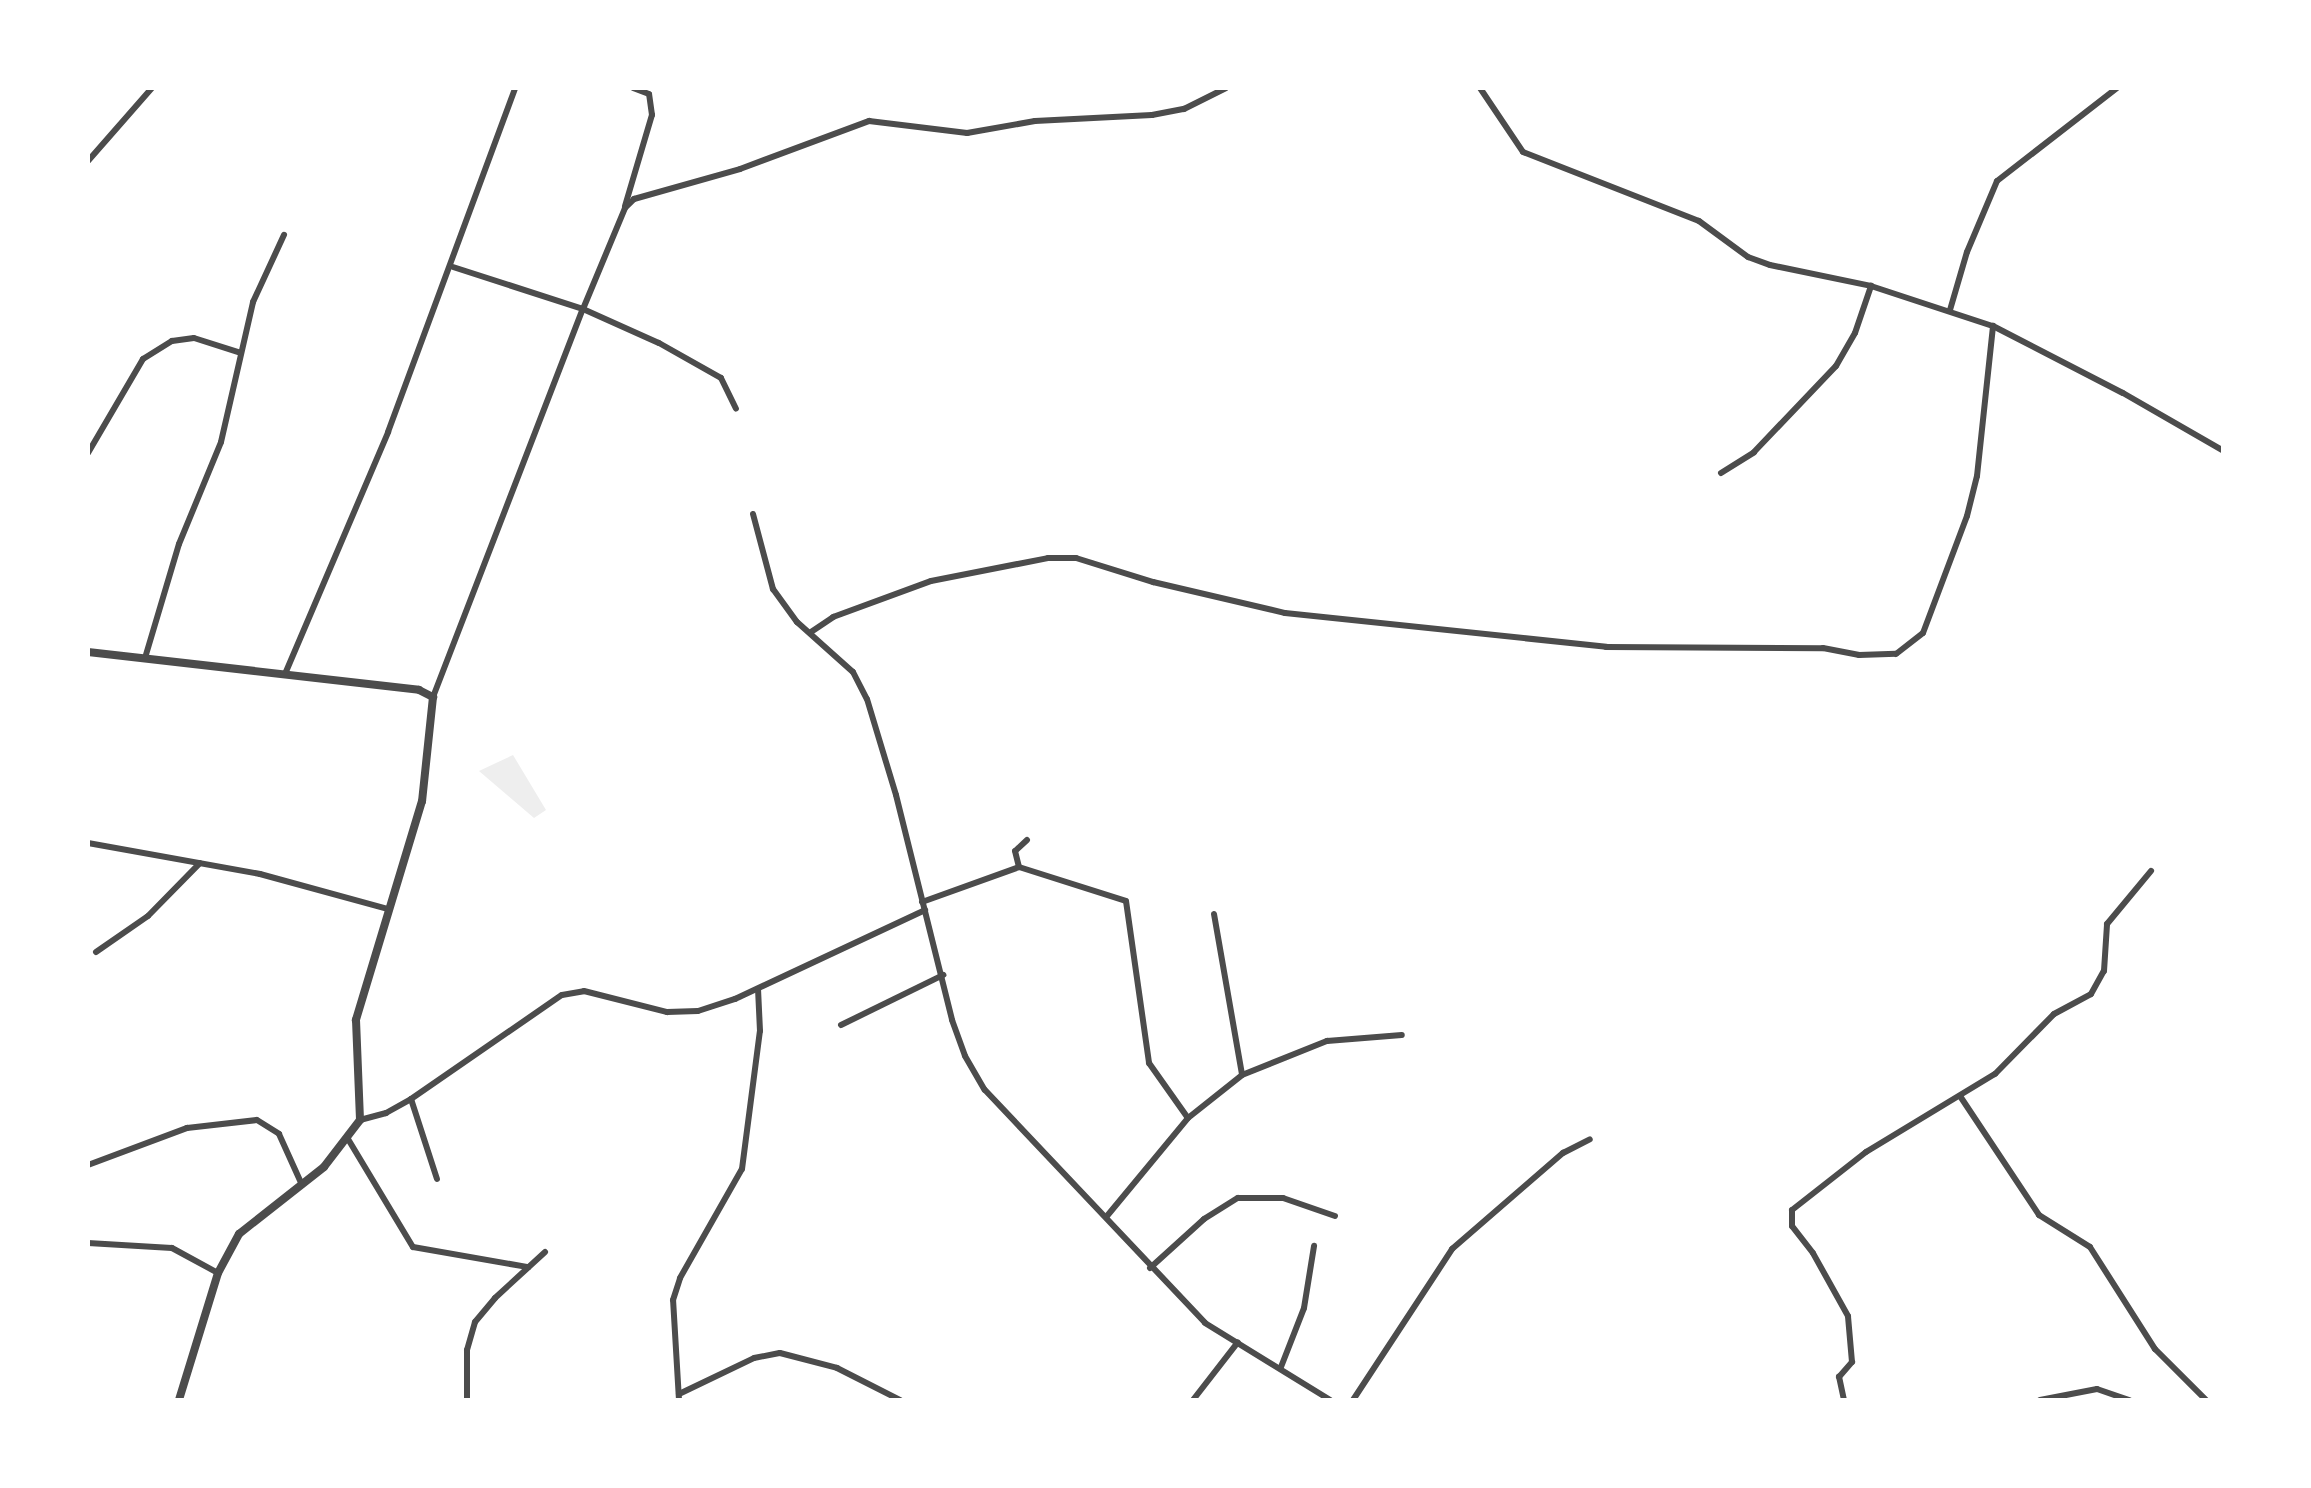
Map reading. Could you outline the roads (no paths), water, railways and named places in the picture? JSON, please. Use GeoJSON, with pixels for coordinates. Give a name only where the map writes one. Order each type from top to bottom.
{"type":"FeatureCollection","features":[{"type":"Feature","properties":{"kind":"street"},"geometry":{"type":"LineString","coordinates":[[88,161],[152,88]]}},
{"type":"Feature","properties":{"kind":"street"},"geometry":{"type":"LineString","coordinates":[[284,676],[322,594],[452,267],[515,88]]}},
{"type":"Feature","properties":{"kind":"street"},"geometry":{"type":"LineString","coordinates":[[179,1400],[218,1272],[239,1234],[302,1185],[348,1140],[360,1120],[356,1020],[422,801],[434,696],[625,208],[652,115],[649,94],[633,88]]}},
{"type":"Feature","properties":{"kind":"street"},"geometry":{"type":"LineString","coordinates":[[625,208],[645,194],[740,169],[869,121],[967,133],[1035,121],[1152,115],[1184,109],[1226,88]]}},
{"type":"Feature","properties":{"kind":"street"},"geometry":{"type":"LineString","coordinates":[[1480,88],[1523,152],[1699,222],[1748,256],[1770,265],[1871,286],[1993,326],[2124,393],[2224,451]]}},
{"type":"Feature","properties":{"kind":"street"},"geometry":{"type":"LineString","coordinates":[[1950,310],[1967,252],[1997,181],[2117,88]]}},
{"type":"Feature","properties":{"kind":"street"},"geometry":{"type":"LineString","coordinates":[[145,658],[179,544],[221,442],[253,302],[284,235]]}},
{"type":"Feature","properties":{"kind":"street"},"geometry":{"type":"LineString","coordinates":[[452,267],[583,309],[722,378],[736,409]]}},
{"type":"Feature","properties":{"kind":"street"},"geometry":{"type":"LineString","coordinates":[[1721,473],[1754,452],[1836,366],[1855,332],[1871,286]]}},
{"type":"Feature","properties":{"kind":"street"},"geometry":{"type":"LineString","coordinates":[[812,632],[832,617],[931,581],[1048,558],[1076,558],[1153,582],[1285,613],[1606,648],[1823,648],[1859,655],[1896,654],[1923,632],[1968,516],[1978,476],[1993,326]]}},
{"type":"Feature","properties":{"kind":"street"},"geometry":{"type":"LineString","coordinates":[[88,453],[143,359],[172,341],[194,338],[241,353]]}},
{"type":"Feature","properties":{"kind":"street"},"geometry":{"type":"LineString","coordinates":[[753,514],[773,588],[797,622],[853,672],[867,699],[964,1056],[985,1090],[1205,1323],[1330,1400]]}},
{"type":"Feature","properties":{"kind":"street"},"geometry":{"type":"LineString","coordinates":[[88,652],[420,690],[434,696]]}},
{"type":"Feature","properties":{"kind":"street"},"geometry":{"type":"LineString","coordinates":[[1019,867],[1015,851],[1028,840]]}},
{"type":"Feature","properties":{"kind":"street"},"geometry":{"type":"LineString","coordinates":[[88,843],[201,862],[388,910]]}},
{"type":"Feature","properties":{"kind":"street"},"geometry":{"type":"LineString","coordinates":[[96,952],[148,916],[201,862]]}},
{"type":"Feature","properties":{"kind":"street"},"geometry":{"type":"LineString","coordinates":[[360,1120],[386,1113],[412,1099],[544,1005],[573,991],[667,1012],[698,1011],[758,989],[924,906],[1019,867],[1116,894],[1126,901],[1149,1063],[1188,1118]]}},
{"type":"Feature","properties":{"kind":"street"},"geometry":{"type":"LineString","coordinates":[[1844,1400],[1839,1377],[1852,1362],[1848,1316],[1814,1252],[1792,1226],[1792,1210],[1866,1152],[1994,1074],[2054,1014],[2091,994],[2104,971],[2107,924],[2151,871]]}},
{"type":"Feature","properties":{"kind":"street"},"geometry":{"type":"LineString","coordinates":[[1214,914],[1242,1074]]}},
{"type":"Feature","properties":{"kind":"street"},"geometry":{"type":"LineString","coordinates":[[841,1025],[943,976]]}},
{"type":"Feature","properties":{"kind":"street"},"geometry":{"type":"LineString","coordinates":[[758,989],[760,1031],[742,1169],[680,1278],[674,1300],[679,1397],[754,1358],[780,1353],[837,1368],[900,1400]]}},
{"type":"Feature","properties":{"kind":"street"},"geometry":{"type":"LineString","coordinates":[[1107,1216],[1188,1118],[1242,1074],[1327,1041],[1402,1034]]}},
{"type":"Feature","properties":{"kind":"street"},"geometry":{"type":"LineString","coordinates":[[1960,1096],[2039,1214],[2090,1247],[2155,1348],[2206,1400]]}},
{"type":"Feature","properties":{"kind":"street"},"geometry":{"type":"LineString","coordinates":[[412,1099],[436,1179]]}},
{"type":"Feature","properties":{"kind":"street"},"geometry":{"type":"LineString","coordinates":[[88,1165],[188,1128],[257,1120],[278,1134],[302,1185]]}},
{"type":"Feature","properties":{"kind":"street"},"geometry":{"type":"LineString","coordinates":[[1352,1400],[1452,1249],[1563,1154],[1590,1139]]}},
{"type":"Feature","properties":{"kind":"street"},"geometry":{"type":"LineString","coordinates":[[348,1140],[412,1247],[528,1268]]}},
{"type":"Feature","properties":{"kind":"street"},"geometry":{"type":"LineString","coordinates":[[1150,1268],[1204,1219],[1238,1198],[1284,1198],[1335,1216]]}},
{"type":"Feature","properties":{"kind":"street"},"geometry":{"type":"LineString","coordinates":[[88,1243],[172,1248],[218,1272]]}},
{"type":"Feature","properties":{"kind":"street"},"geometry":{"type":"LineString","coordinates":[[1281,1367],[1298,1328],[1314,1246]]}},
{"type":"Feature","properties":{"kind":"street"},"geometry":{"type":"LineString","coordinates":[[467,1400],[467,1350],[475,1322],[545,1252]]}},
{"type":"Feature","properties":{"kind":"street"},"geometry":{"type":"LineString","coordinates":[[1193,1400],[1238,1342]]}},
{"type":"Feature","properties":{"kind":"street"},"geometry":{"type":"LineString","coordinates":[[2040,1400],[2097,1390],[2128,1400]]}}]}
